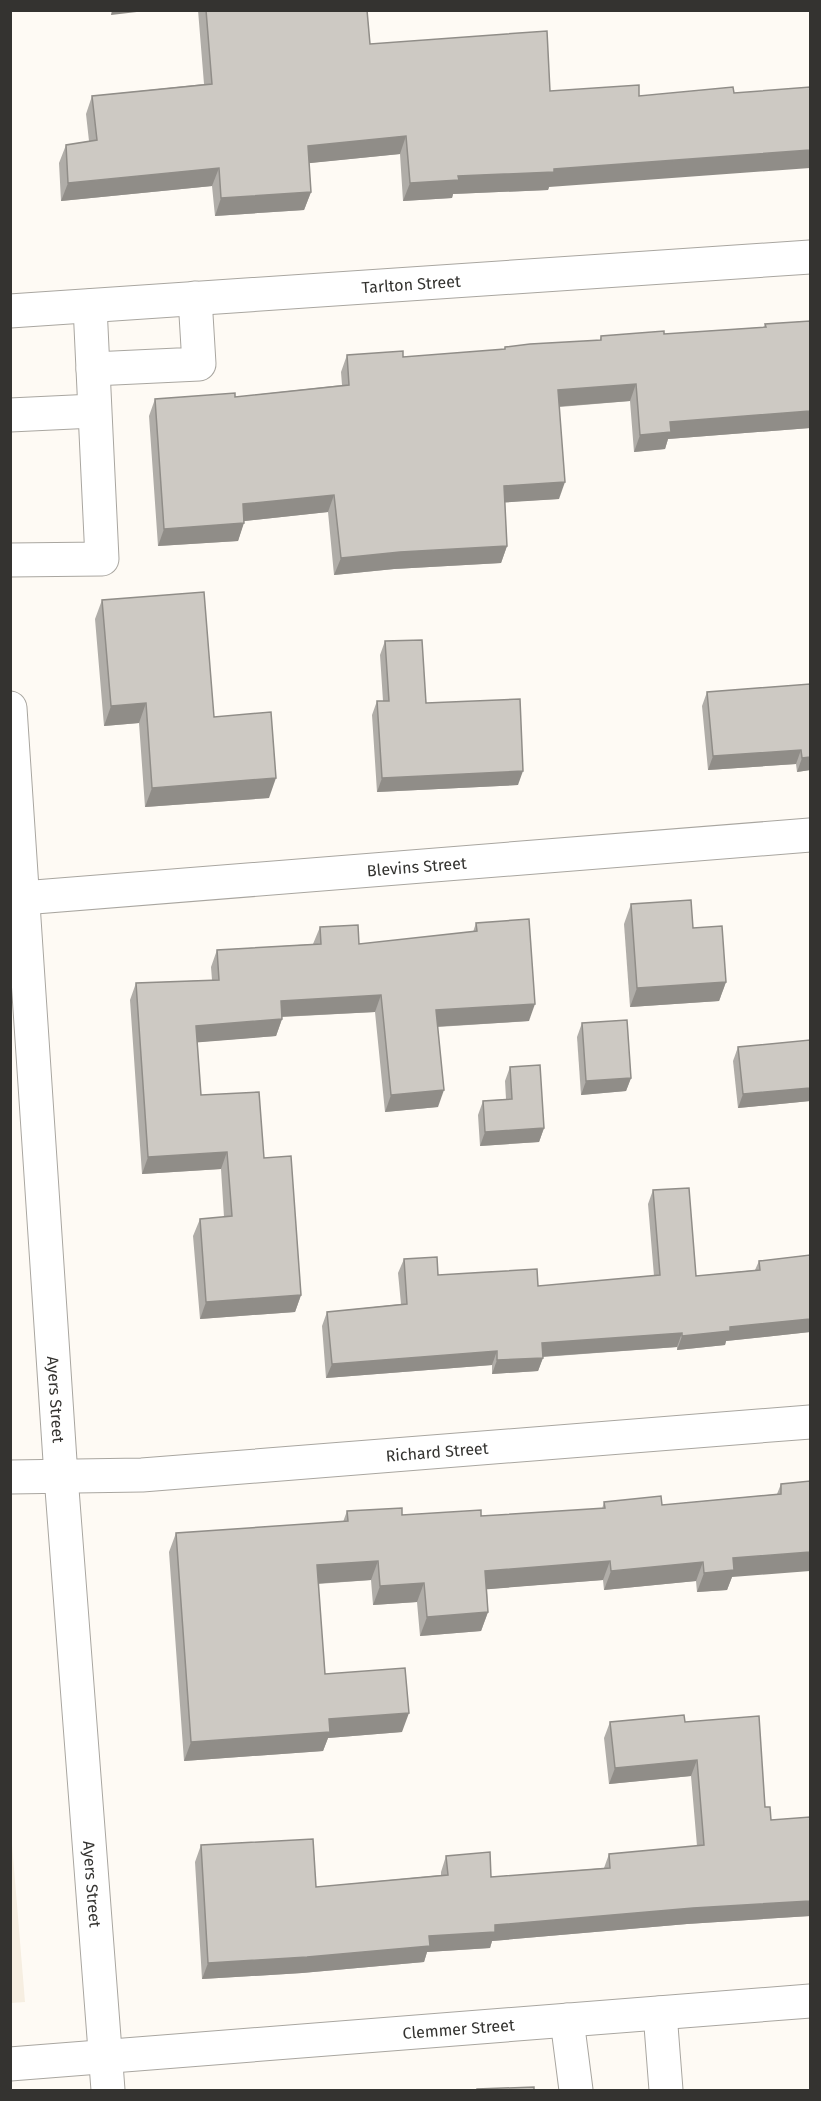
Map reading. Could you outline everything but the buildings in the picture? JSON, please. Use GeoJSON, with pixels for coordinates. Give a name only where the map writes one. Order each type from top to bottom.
{"type":"FeatureCollection","features":[{"type":"Feature","properties":{"kind":"street","name":"Tarlton Street"},"geometry":{"type":"LineString","coordinates":[[10,311],[810,256]]}},
{"type":"Feature","properties":{"kind":"street"},"geometry":{"type":"LineString","coordinates":[[93,369],[199,364],[195,298]]}},
{"type":"Feature","properties":{"kind":"street"},"geometry":{"type":"LineString","coordinates":[[10,560],[102,559],[90,306]]}},
{"type":"Feature","properties":{"kind":"street"},"geometry":{"type":"LineString","coordinates":[[10,415],[94,411]]}},
{"type":"Feature","properties":{"kind":"street","name":"Ayers Street"},"geometry":{"type":"LineString","coordinates":[[10,708],[17,898],[108,2091]]}},
{"type":"Feature","properties":{"kind":"street","name":"Blevins Street"},"geometry":{"type":"LineString","coordinates":[[17,898],[810,835]]}},
{"type":"Feature","properties":{"kind":"street","name":"Richard Street"},"geometry":{"type":"LineString","coordinates":[[10,1477],[141,1475],[810,1422]]}},
{"type":"Feature","properties":{"kind":"street","name":"Clemmer Street"},"geometry":{"type":"LineString","coordinates":[[10,2064],[810,2001]]}},
{"type":"Feature","properties":{"kind":"street"},"geometry":{"type":"LineString","coordinates":[[660,2013],[666,2091]]}},
{"type":"Feature","properties":{"kind":"street"},"geometry":{"type":"LineString","coordinates":[[567,2020],[576,2091]]}},
{"type":"Feature","properties":{"kind":"shaded area"},"geometry":{"type":"Polygon","coordinates":[[[11,1832],[25,2002],[10,2003],[11,1832]]]}}]}
